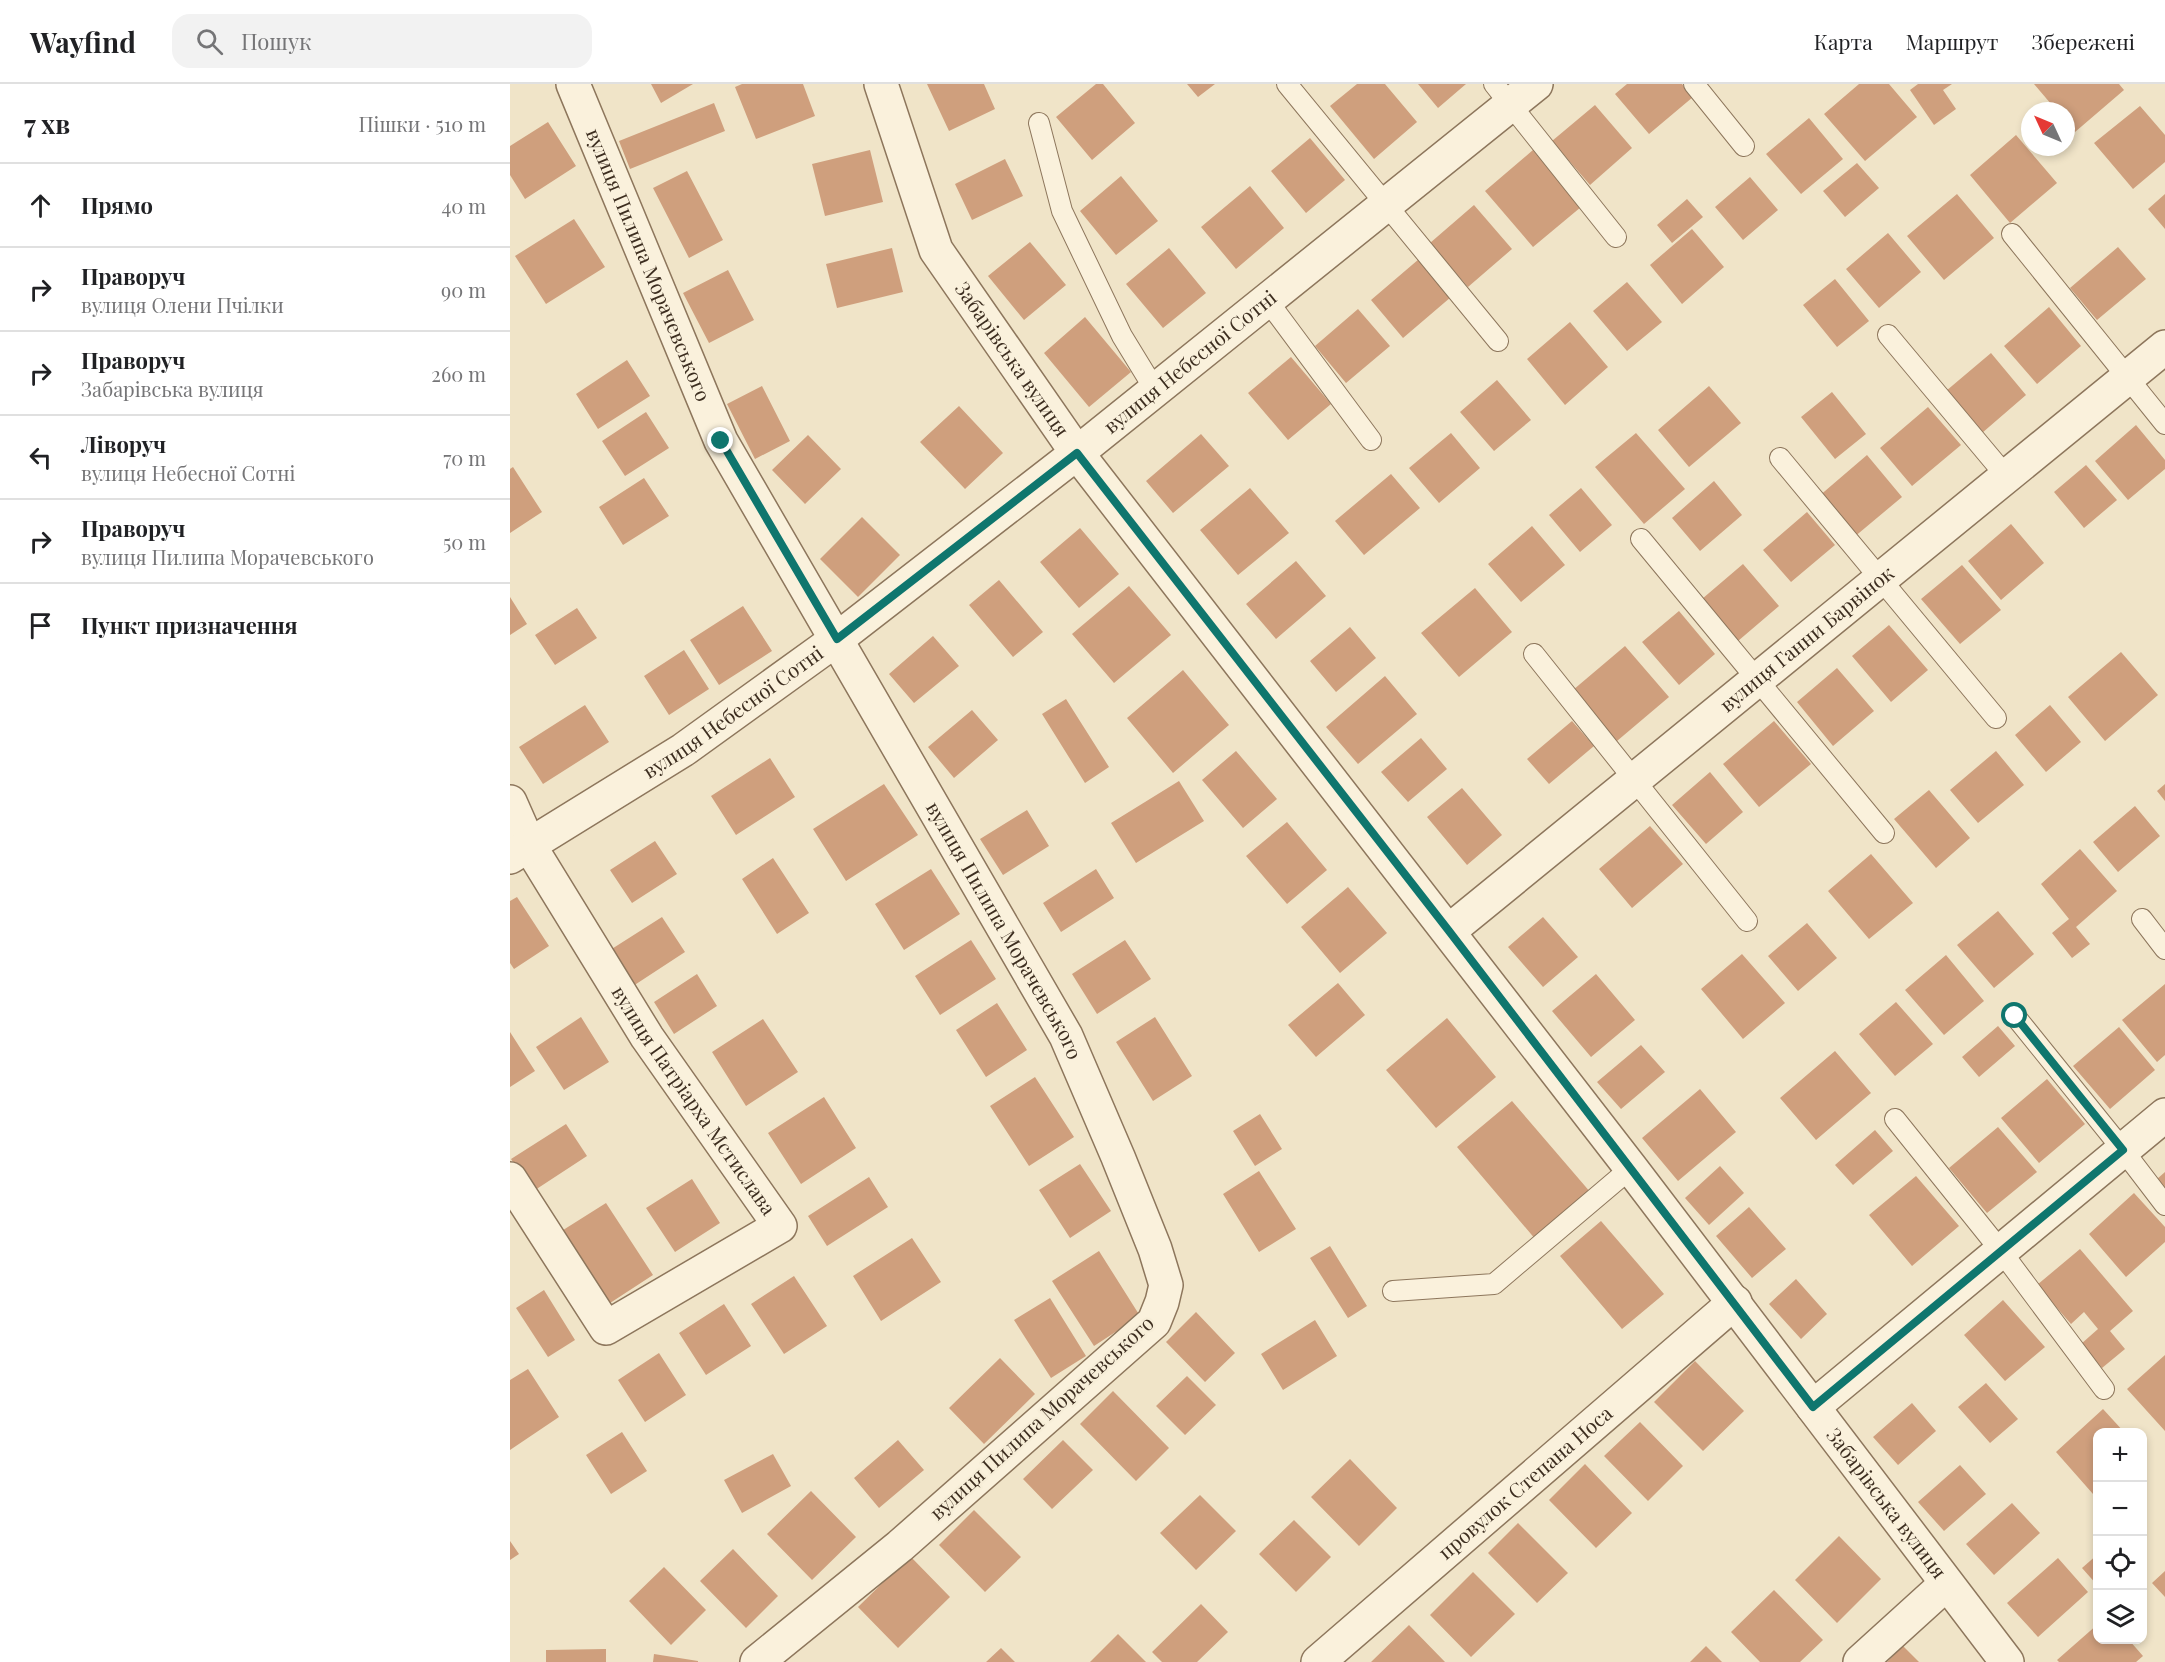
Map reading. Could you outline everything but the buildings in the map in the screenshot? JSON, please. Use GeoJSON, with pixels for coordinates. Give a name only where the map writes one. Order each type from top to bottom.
{"type":"FeatureCollection","features":[{"type":"Feature","properties":{"kind":"street","name":"вулиця Пилипа Морачевського"},"geometry":{"type":"LineString","coordinates":[[573,84],[721,441],[1066,1036],[1155,1249],[1166,1285],[1154,1322],[900,1546],[757,1662]]}},
{"type":"Feature","properties":{"kind":"street","name":"Забарівська вулиця"},"geometry":{"type":"LineString","coordinates":[[881,84],[936,250],[1077,453],[1735,1302],[2007,1662]]}},
{"type":"Feature","properties":{"kind":"street","name":"вулиця Небесної Сотні"},"geometry":{"type":"LineString","coordinates":[[520,851],[683,750],[837,639],[1077,453],[1386,204],[1502,94],[1536,84]]}},
{"type":"Feature","properties":{"kind":"street","name":"вулиця Ганни Барвінок"},"geometry":{"type":"LineString","coordinates":[[1449,931],[2165,347]]}},
{"type":"Feature","properties":{"kind":"street","name":"вулиця Патріарха Мстислава"},"geometry":{"type":"LineString","coordinates":[[510,802],[520,851],[780,1226],[606,1328],[510,1179]]}},
{"type":"Feature","properties":{"kind":"street"},"geometry":{"type":"LineString","coordinates":[[1813,1407],[2165,1115]]}},
{"type":"Feature","properties":{"kind":"street","name":"провулок Степана Носа"},"geometry":{"type":"LineString","coordinates":[[1318,1662],[1735,1302]]}},
{"type":"Feature","properties":{"kind":"street"},"geometry":{"type":"LineString","coordinates":[[1860,1662],[1946,1584]]}},
{"type":"Feature","properties":{"kind":"lane"},"geometry":{"type":"LineString","coordinates":[[1287,84],[1498,341]]}},
{"type":"Feature","properties":{"kind":"lane"},"geometry":{"type":"LineString","coordinates":[[1694,84],[1744,146]]}},
{"type":"Feature","properties":{"kind":"lane"},"geometry":{"type":"LineString","coordinates":[[1502,94],[1616,237]]}},
{"type":"Feature","properties":{"kind":"lane"},"geometry":{"type":"LineString","coordinates":[[1039,123],[1062,211],[1122,336],[1155,390]]}},
{"type":"Feature","properties":{"kind":"lane"},"geometry":{"type":"LineString","coordinates":[[2012,234],[2165,424]]}},
{"type":"Feature","properties":{"kind":"lane"},"geometry":{"type":"LineString","coordinates":[[1267,300],[1371,440]]}},
{"type":"Feature","properties":{"kind":"lane"},"geometry":{"type":"LineString","coordinates":[[1888,335],[2006,476]]}},
{"type":"Feature","properties":{"kind":"lane"},"geometry":{"type":"LineString","coordinates":[[1780,458],[1996,718]]}},
{"type":"Feature","properties":{"kind":"lane"},"geometry":{"type":"LineString","coordinates":[[1641,539],[1884,833]]}},
{"type":"Feature","properties":{"kind":"lane"},"geometry":{"type":"LineString","coordinates":[[1534,654],[1746,921]]}},
{"type":"Feature","properties":{"kind":"lane"},"geometry":{"type":"LineString","coordinates":[[2142,919],[2165,949]]}},
{"type":"Feature","properties":{"kind":"lane"},"geometry":{"type":"LineString","coordinates":[[2015,1016],[2165,1205]]}},
{"type":"Feature","properties":{"kind":"lane"},"geometry":{"type":"LineString","coordinates":[[1895,1119],[2001,1251],[2104,1389]]}},
{"type":"Feature","properties":{"kind":"lane"},"geometry":{"type":"LineString","coordinates":[[1393,1291],[1494,1284],[1631,1168]]}},
{"type":"Feature","properties":{"kind":"route"},"geometry":{"type":"LineString","coordinates":[[721,441],[837,639],[1077,453],[1449,931],[1735,1302],[1813,1407],[2123,1150],[2015,1016]]}}]}
